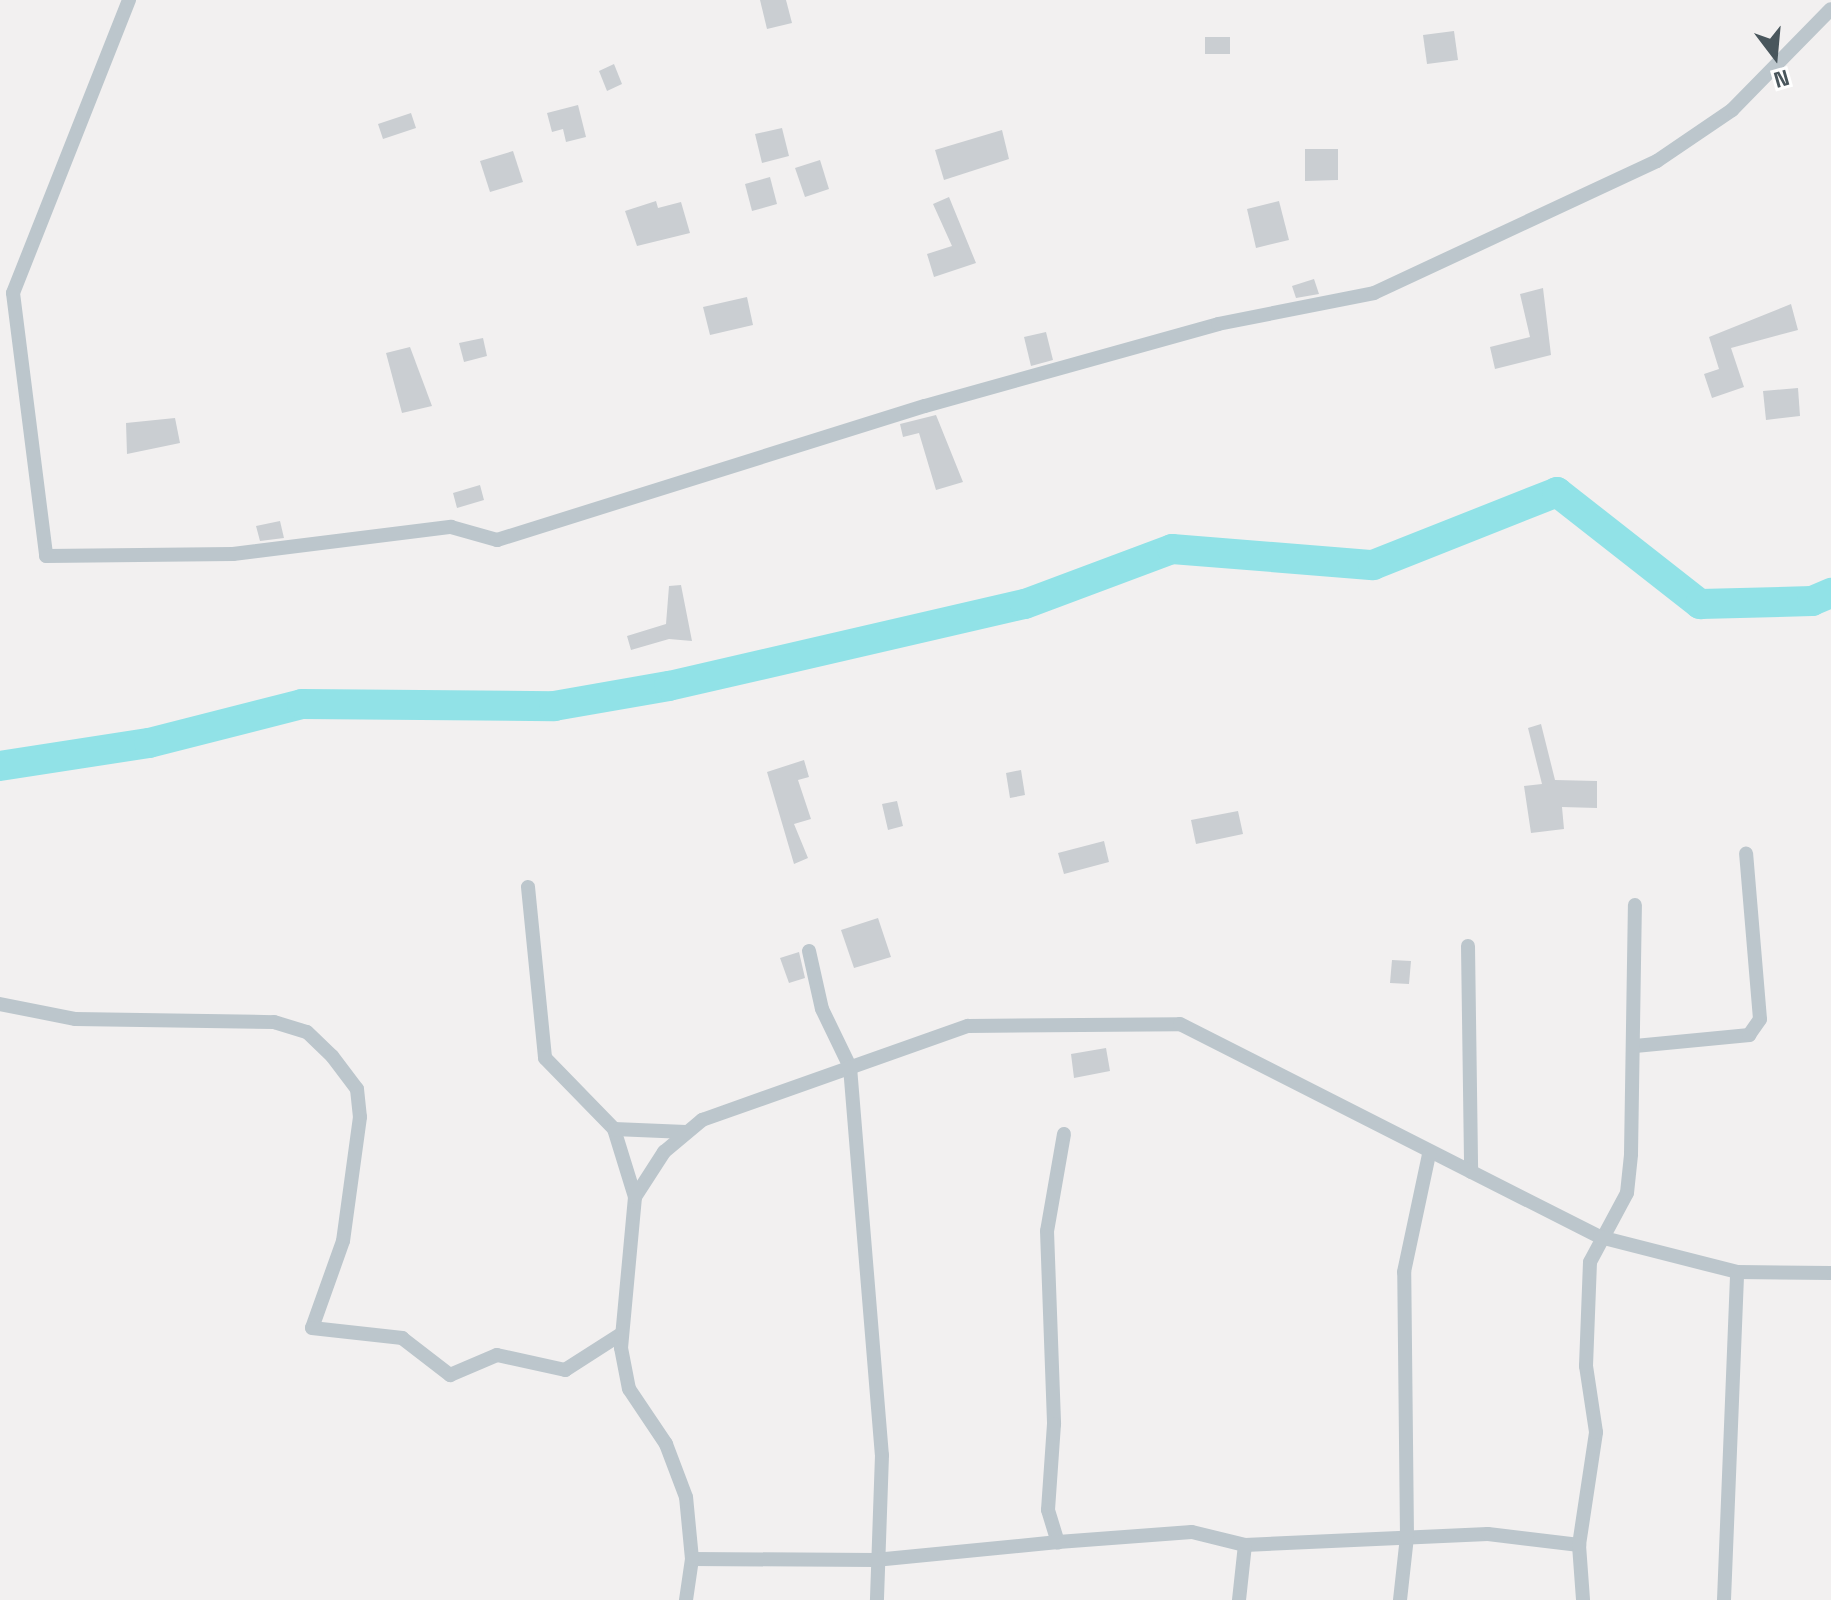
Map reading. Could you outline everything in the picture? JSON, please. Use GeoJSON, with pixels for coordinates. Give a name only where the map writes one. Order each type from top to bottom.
{"type":"FeatureCollection","features":[{"type":"Feature","properties":{"kind":"street"},"geometry":{"type":"LineString","coordinates":[[129,0],[13,293],[46,556],[233,554],[451,527],[497,540],[925,406],[1218,324],[1374,293],[1657,161],[1732,110],[1831,9]]}},
{"type":"Feature","properties":{"kind":"street"},"geometry":{"type":"LineString","coordinates":[[1635,1046],[1749,1035],[1760,1019],[1746,854]]}},
{"type":"Feature","properties":{"kind":"street"},"geometry":{"type":"LineString","coordinates":[[528,887],[545,1058],[614,1129],[635,1197],[621,1334],[629,1389],[666,1444],[686,1497],[692,1559],[686,1600]]}},
{"type":"Feature","properties":{"kind":"street"},"geometry":{"type":"LineString","coordinates":[[1583,1600],[1579,1545],[1596,1432],[1586,1366],[1590,1262],[1600,1237],[1627,1193],[1635,1046],[1635,905]]}},
{"type":"Feature","properties":{"kind":"street"},"geometry":{"type":"LineString","coordinates":[[1468,946],[1471,1172]]}},
{"type":"Feature","properties":{"kind":"street"},"geometry":{"type":"LineString","coordinates":[[809,951],[822,1009],[850,1067],[882,1455],[875,1560],[877,1600]]}},
{"type":"Feature","properties":{"kind":"street"},"geometry":{"type":"LineString","coordinates":[[0,1004],[75,1019],[274,1022],[307,1032],[332,1056],[357,1089],[360,1117],[343,1241],[312,1328],[402,1338],[450,1375],[497,1355],[565,1370],[621,1334]]}},
{"type":"Feature","properties":{"kind":"street"},"geometry":{"type":"LineString","coordinates":[[635,1197],[686,1132],[722,1111],[850,1067],[992,1021],[1110,1029],[1167,1022],[1312,1086],[1429,1154],[1600,1237],[1737,1272],[1831,1273]]}},
{"type":"Feature","properties":{"kind":"street"},"geometry":{"type":"LineString","coordinates":[[614,1129],[686,1132]]}},
{"type":"Feature","properties":{"kind":"street"},"geometry":{"type":"LineString","coordinates":[[1058,1542],[1048,1510],[1054,1409],[1047,1231],[1064,1134]]}},
{"type":"Feature","properties":{"kind":"street"},"geometry":{"type":"LineString","coordinates":[[1400,1600],[1407,1537],[1404,1272],[1429,1154]]}},
{"type":"Feature","properties":{"kind":"street"},"geometry":{"type":"LineString","coordinates":[[1724,1600],[1737,1272]]}},
{"type":"Feature","properties":{"kind":"street"},"geometry":{"type":"LineString","coordinates":[[692,1559],[875,1560],[1192,1532],[1245,1545],[1488,1534],[1579,1545]]}},
{"type":"Feature","properties":{"kind":"street"},"geometry":{"type":"LineString","coordinates":[[1239,1600],[1245,1545]]}},
{"type":"Feature","properties":{"kind":"building"},"geometry":{"type":"Polygon","coordinates":[[[760,0],[786,0],[792,23],[767,29],[760,0]]]}},
{"type":"Feature","properties":{"kind":"building"},"geometry":{"type":"Polygon","coordinates":[[[1454,31],[1458,60],[1427,64],[1423,35],[1454,31]]]}},
{"type":"Feature","properties":{"kind":"building"},"geometry":{"type":"Polygon","coordinates":[[[1205,37],[1230,37],[1230,54],[1205,54],[1205,37]]]}},
{"type":"Feature","properties":{"kind":"building"},"geometry":{"type":"Polygon","coordinates":[[[614,64],[622,84],[607,91],[599,71],[614,64]]]}},
{"type":"Feature","properties":{"kind":"building"},"geometry":{"type":"Polygon","coordinates":[[[578,105],[586,137],[566,142],[563,129],[552,132],[547,113],[578,105]]]}},
{"type":"Feature","properties":{"kind":"building"},"geometry":{"type":"Polygon","coordinates":[[[411,113],[416,128],[383,139],[378,124],[411,113]]]}},
{"type":"Feature","properties":{"kind":"building"},"geometry":{"type":"Polygon","coordinates":[[[782,128],[789,156],[762,163],[755,134],[782,128]]]}},
{"type":"Feature","properties":{"kind":"building"},"geometry":{"type":"Polygon","coordinates":[[[1002,130],[1009,159],[944,180],[935,150],[1002,130]]]}},
{"type":"Feature","properties":{"kind":"building"},"geometry":{"type":"Polygon","coordinates":[[[1305,149],[1338,149],[1338,180],[1305,181],[1305,149]]]}},
{"type":"Feature","properties":{"kind":"building"},"geometry":{"type":"Polygon","coordinates":[[[513,151],[523,182],[490,192],[480,161],[513,151]]]}},
{"type":"Feature","properties":{"kind":"building"},"geometry":{"type":"Polygon","coordinates":[[[820,160],[829,189],[805,197],[795,168],[820,160]]]}},
{"type":"Feature","properties":{"kind":"building"},"geometry":{"type":"Polygon","coordinates":[[[770,177],[777,204],[752,211],[745,184],[770,177]]]}},
{"type":"Feature","properties":{"kind":"building"},"geometry":{"type":"Polygon","coordinates":[[[949,197],[976,263],[934,277],[927,254],[952,246],[933,204],[949,197]]]}},
{"type":"Feature","properties":{"kind":"building"},"geometry":{"type":"Polygon","coordinates":[[[656,201],[658,208],[681,202],[690,233],[637,246],[625,211],[656,201]]]}},
{"type":"Feature","properties":{"kind":"building"},"geometry":{"type":"Polygon","coordinates":[[[1279,201],[1289,240],[1256,248],[1247,209],[1279,201]]]}},
{"type":"Feature","properties":{"kind":"building"},"geometry":{"type":"Polygon","coordinates":[[[1314,279],[1319,294],[1296,298],[1292,286],[1314,279]]]}},
{"type":"Feature","properties":{"kind":"building"},"geometry":{"type":"Polygon","coordinates":[[[1543,288],[1551,355],[1495,369],[1490,347],[1530,337],[1520,294],[1543,288]]]}},
{"type":"Feature","properties":{"kind":"building"},"geometry":{"type":"Polygon","coordinates":[[[747,297],[753,325],[710,335],[703,307],[747,297]]]}},
{"type":"Feature","properties":{"kind":"building"},"geometry":{"type":"Polygon","coordinates":[[[1791,304],[1798,330],[1731,348],[1744,387],[1712,398],[1704,374],[1719,369],[1709,337],[1791,304]]]}},
{"type":"Feature","properties":{"kind":"building"},"geometry":{"type":"Polygon","coordinates":[[[1046,332],[1053,360],[1031,366],[1024,337],[1046,332]]]}},
{"type":"Feature","properties":{"kind":"building"},"geometry":{"type":"Polygon","coordinates":[[[483,338],[487,356],[464,362],[459,343],[483,338]]]}},
{"type":"Feature","properties":{"kind":"building"},"geometry":{"type":"Polygon","coordinates":[[[410,347],[432,406],[402,413],[386,353],[410,347]]]}},
{"type":"Feature","properties":{"kind":"building"},"geometry":{"type":"Polygon","coordinates":[[[1798,388],[1800,416],[1766,420],[1763,391],[1798,388]]]}},
{"type":"Feature","properties":{"kind":"building"},"geometry":{"type":"Polygon","coordinates":[[[936,415],[963,482],[936,490],[919,433],[903,437],[900,424],[936,415]]]}},
{"type":"Feature","properties":{"kind":"building"},"geometry":{"type":"Polygon","coordinates":[[[175,418],[180,443],[127,454],[126,423],[175,418]]]}},
{"type":"Feature","properties":{"kind":"building"},"geometry":{"type":"Polygon","coordinates":[[[480,485],[484,500],[457,508],[453,493],[480,485]]]}},
{"type":"Feature","properties":{"kind":"building"},"geometry":{"type":"Polygon","coordinates":[[[280,521],[284,538],[260,541],[256,526],[280,521]]]}},
{"type":"Feature","properties":{"kind":"building"},"geometry":{"type":"Polygon","coordinates":[[[681,585],[692,641],[669,639],[631,650],[627,636],[666,624],[669,586],[681,585]]]}},
{"type":"Feature","properties":{"kind":"building"},"geometry":{"type":"Polygon","coordinates":[[[1541,724],[1555,780],[1597,781],[1597,808],[1562,807],[1564,829],[1531,833],[1524,786],[1542,784],[1528,728],[1541,724]]]}},
{"type":"Feature","properties":{"kind":"building"},"geometry":{"type":"Polygon","coordinates":[[[804,760],[809,777],[798,780],[811,819],[794,824],[808,858],[794,864],[767,772],[804,760]]]}},
{"type":"Feature","properties":{"kind":"building"},"geometry":{"type":"Polygon","coordinates":[[[1021,770],[1025,795],[1010,798],[1006,773],[1021,770]]]}},
{"type":"Feature","properties":{"kind":"building"},"geometry":{"type":"Polygon","coordinates":[[[897,801],[903,826],[888,830],[882,804],[897,801]]]}},
{"type":"Feature","properties":{"kind":"building"},"geometry":{"type":"Polygon","coordinates":[[[1238,811],[1243,834],[1196,844],[1191,820],[1238,811]]]}},
{"type":"Feature","properties":{"kind":"building"},"geometry":{"type":"Polygon","coordinates":[[[1104,841],[1109,862],[1064,874],[1058,853],[1104,841]]]}},
{"type":"Feature","properties":{"kind":"building"},"geometry":{"type":"Polygon","coordinates":[[[878,918],[891,957],[854,968],[841,930],[878,918]]]}},
{"type":"Feature","properties":{"kind":"building"},"geometry":{"type":"Polygon","coordinates":[[[799,952],[805,978],[789,983],[780,958],[799,952]]]}},
{"type":"Feature","properties":{"kind":"building"},"geometry":{"type":"Polygon","coordinates":[[[1392,960],[1411,961],[1409,984],[1390,983],[1392,960]]]}},
{"type":"Feature","properties":{"kind":"building"},"geometry":{"type":"Polygon","coordinates":[[[1106,1048],[1110,1071],[1074,1078],[1071,1054],[1106,1048]]]}},
{"type":"Feature","properties":{"kind":"waterway"},"geometry":{"type":"LineString","coordinates":[[0,766],[149,743],[302,704],[554,706],[669,686],[1025,604],[1172,549],[1373,565],[1557,492],[1700,604],[1812,601],[1831,593]]}}]}
